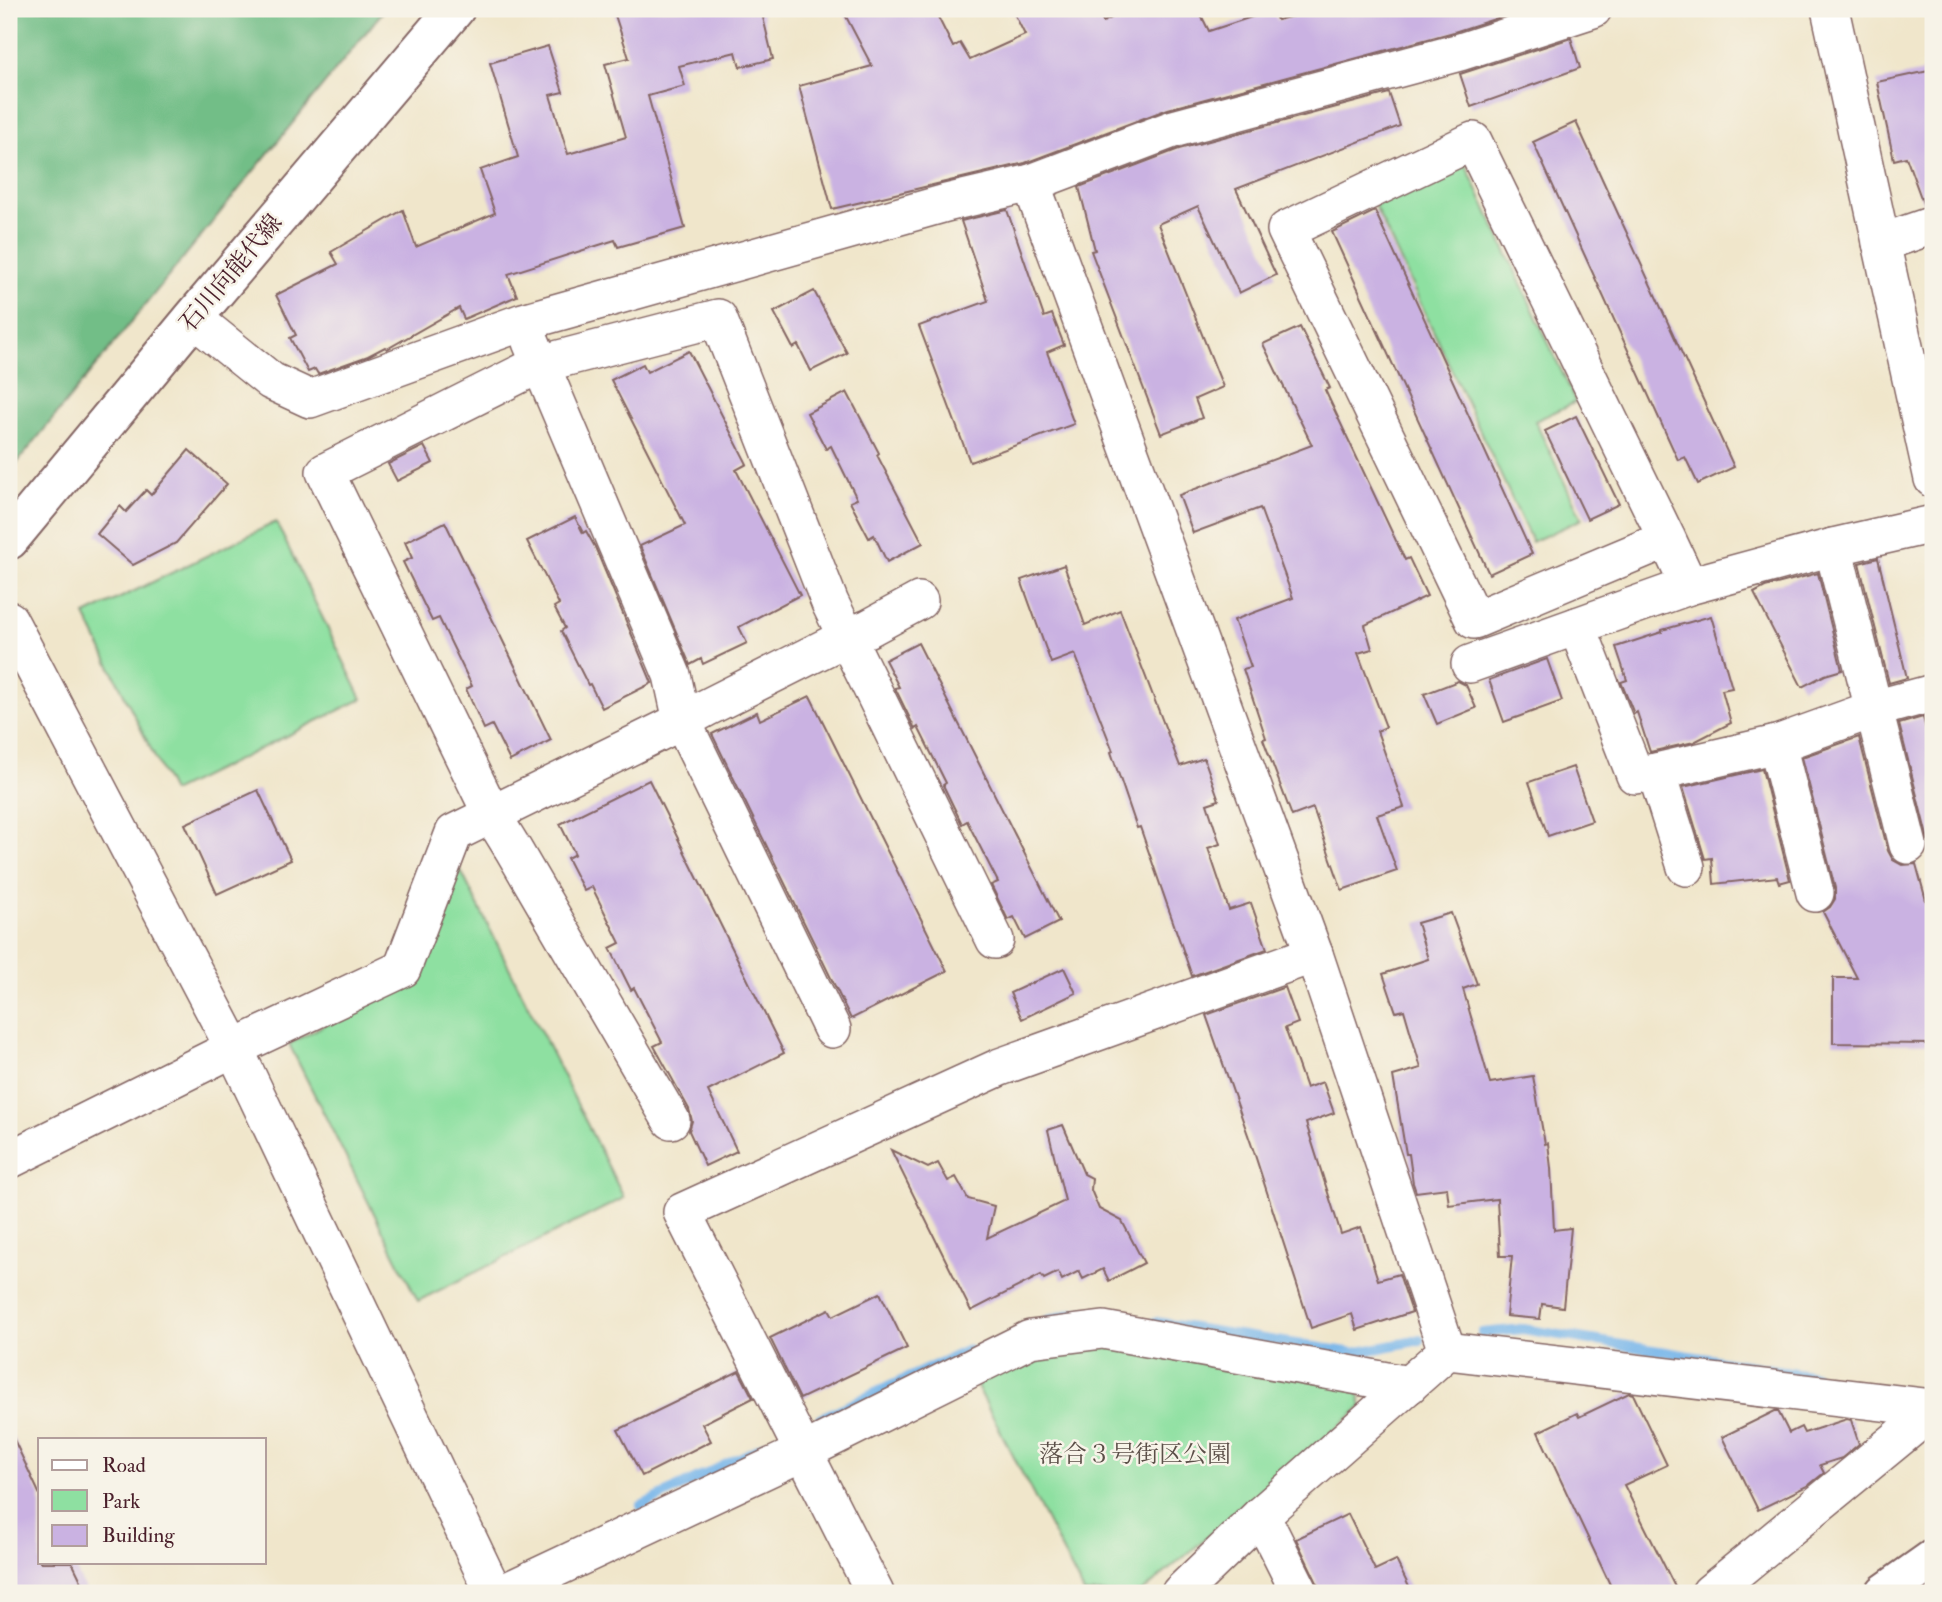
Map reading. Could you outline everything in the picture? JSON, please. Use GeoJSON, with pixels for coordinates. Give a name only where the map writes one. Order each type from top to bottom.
{"type":"FeatureCollection","features":[{"type":"Feature","properties":{"kind":"main road","name":"石川向能代線"},"geometry":{"type":"LineString","coordinates":[[9,540],[455,9]]}},
{"type":"Feature","properties":{"kind":"main road"},"geometry":{"type":"LineString","coordinates":[[1885,1593],[1933,1559]]}},
{"type":"Feature","properties":{"kind":"street"},"geometry":{"type":"LineString","coordinates":[[193,318],[271,381],[310,399],[523,322],[947,203],[1031,183],[1172,129],[1460,52],[1593,9]]}},
{"type":"Feature","properties":{"kind":"street"},"geometry":{"type":"LineString","coordinates":[[1830,9],[1933,479]]}},
{"type":"Feature","properties":{"kind":"street"},"geometry":{"type":"LineString","coordinates":[[1667,539],[1474,620],[1286,230],[1473,141],[1667,539],[1689,586]]}},
{"type":"Feature","properties":{"kind":"street"},"geometry":{"type":"LineString","coordinates":[[1031,183],[1314,954],[1447,1352]]}},
{"type":"Feature","properties":{"kind":"street"},"geometry":{"type":"LineString","coordinates":[[1881,243],[1933,225]]}},
{"type":"Feature","properties":{"kind":"street"},"geometry":{"type":"LineString","coordinates":[[671,1120],[492,815],[326,472],[540,364],[718,318],[830,603],[995,940]]}},
{"type":"Feature","properties":{"kind":"street"},"geometry":{"type":"LineString","coordinates":[[523,322],[672,675],[682,721],[832,1030]]}},
{"type":"Feature","properties":{"kind":"street"},"geometry":{"type":"LineString","coordinates":[[1470,664],[1689,586],[1832,547],[1933,524]]}},
{"type":"Feature","properties":{"kind":"street"},"geometry":{"type":"LineString","coordinates":[[1832,547],[1908,845]]}},
{"type":"Feature","properties":{"kind":"street"},"geometry":{"type":"LineString","coordinates":[[9,1160],[233,1048],[402,968],[454,833],[919,601]]}},
{"type":"Feature","properties":{"kind":"street"},"geometry":{"type":"LineString","coordinates":[[9,620],[233,1048],[494,1593]]}},
{"type":"Feature","properties":{"kind":"street"},"geometry":{"type":"LineString","coordinates":[[1577,626],[1635,775],[1777,744],[1874,709],[1933,693]]}},
{"type":"Feature","properties":{"kind":"street"},"geometry":{"type":"LineString","coordinates":[[1777,744],[1815,893]]}},
{"type":"Feature","properties":{"kind":"street"},"geometry":{"type":"LineString","coordinates":[[1656,772],[1686,867]]}},
{"type":"Feature","properties":{"kind":"street"},"geometry":{"type":"LineString","coordinates":[[875,1593],[682,1212],[1000,1067],[1314,954]]}},
{"type":"Feature","properties":{"kind":"street"},"geometry":{"type":"LineString","coordinates":[[503,1593],[803,1451],[1030,1339],[1103,1330],[1409,1385]]}},
{"type":"Feature","properties":{"kind":"street"},"geometry":{"type":"LineString","coordinates":[[1180,1593],[1261,1515],[1447,1352],[1933,1409]]}},
{"type":"Feature","properties":{"kind":"street"},"geometry":{"type":"LineString","coordinates":[[1710,1593],[1933,1409]]}},
{"type":"Feature","properties":{"kind":"street"},"geometry":{"type":"LineString","coordinates":[[1261,1515],[1300,1593]]}},
{"type":"Feature","properties":{"kind":"green space"},"geometry":{"type":"Polygon","coordinates":[[[9,9],[385,9],[9,473],[9,9]]]}},
{"type":"Feature","properties":{"kind":"green space"},"geometry":{"type":"Polygon","coordinates":[[[1463,159],[1576,402],[1535,421],[1582,519],[1532,542],[1373,202],[1463,159]]]}},
{"type":"Feature","properties":{"kind":"green space"},"geometry":{"type":"Polygon","coordinates":[[[276,522],[362,699],[172,792],[85,615],[276,522]]]}},
{"type":"Feature","properties":{"kind":"green space"},"geometry":{"type":"Polygon","coordinates":[[[455,859],[624,1198],[418,1301],[289,1044],[407,980],[455,859]]]}},
{"type":"Feature","properties":{"kind":"green space","name":"落合３号街区公園"},"geometry":{"type":"Polygon","coordinates":[[[1127,1340],[1357,1385],[1362,1407],[1141,1593],[1084,1593],[976,1384],[1048,1348],[1127,1340]]]}},
{"type":"Feature","properties":{"kind":"building"},"geometry":{"type":"Polygon","coordinates":[[[613,9],[761,9],[773,59],[740,67],[736,52],[679,66],[685,86],[648,96],[685,228],[618,247],[615,240],[508,274],[517,296],[464,319],[459,308],[387,349],[385,347],[318,374],[315,369],[308,372],[290,338],[296,335],[276,295],[338,264],[331,252],[403,210],[416,247],[495,213],[480,170],[518,157],[490,63],[548,46],[563,92],[550,95],[568,154],[626,137],[605,64],[629,58],[613,9]]]}},
{"type":"Feature","properties":{"kind":"building"},"geometry":{"type":"Polygon","coordinates":[[[842,9],[934,9],[953,47],[960,43],[970,60],[1025,35],[1012,9],[1098,9],[1103,22],[1129,9],[1198,9],[1209,31],[1273,10],[1277,20],[1322,9],[1526,9],[1454,32],[1168,109],[1025,163],[832,209],[799,86],[872,66],[842,9]]]}},
{"type":"Feature","properties":{"kind":"building"},"geometry":{"type":"Polygon","coordinates":[[[1571,38],[1580,68],[1471,107],[1460,74],[1571,38]]]}},
{"type":"Feature","properties":{"kind":"building"},"geometry":{"type":"Polygon","coordinates":[[[1933,70],[1933,205],[1924,206],[1906,157],[1894,160],[1877,82],[1933,70]]]}},
{"type":"Feature","properties":{"kind":"building"},"geometry":{"type":"Polygon","coordinates":[[[1389,93],[1400,126],[1236,189],[1276,275],[1239,293],[1198,206],[1158,224],[1223,387],[1195,399],[1202,418],[1161,434],[1091,251],[1095,250],[1079,187],[1179,149],[1389,93]]]}},
{"type":"Feature","properties":{"kind":"building"},"geometry":{"type":"Polygon","coordinates":[[[1576,122],[1734,467],[1698,484],[1685,457],[1678,460],[1533,142],[1576,122]]]}},
{"type":"Feature","properties":{"kind":"building"},"geometry":{"type":"Polygon","coordinates":[[[1007,210],[1044,317],[1052,314],[1064,345],[1047,352],[1074,424],[970,462],[919,326],[988,301],[961,221],[1007,210]]]}},
{"type":"Feature","properties":{"kind":"building"},"geometry":{"type":"Polygon","coordinates":[[[1375,211],[1532,554],[1489,574],[1332,232],[1375,211]]]}},
{"type":"Feature","properties":{"kind":"building"},"geometry":{"type":"Polygon","coordinates":[[[814,291],[847,353],[811,371],[798,345],[793,348],[774,312],[814,291]]]}},
{"type":"Feature","properties":{"kind":"building"},"geometry":{"type":"Polygon","coordinates":[[[1300,327],[1330,388],[1325,390],[1405,560],[1409,558],[1427,596],[1365,625],[1372,649],[1358,653],[1386,727],[1377,731],[1404,807],[1377,815],[1397,871],[1342,890],[1313,808],[1292,816],[1263,739],[1266,738],[1243,669],[1251,667],[1234,620],[1293,598],[1260,508],[1193,533],[1179,495],[1312,445],[1263,344],[1300,327]]]}},
{"type":"Feature","properties":{"kind":"building"},"geometry":{"type":"Polygon","coordinates":[[[689,351],[747,464],[736,470],[800,595],[739,627],[747,643],[703,664],[701,659],[690,665],[640,546],[685,525],[611,380],[643,364],[647,372],[689,351]]]}},
{"type":"Feature","properties":{"kind":"building"},"geometry":{"type":"Polygon","coordinates":[[[847,392],[923,543],[887,562],[874,535],[869,538],[850,502],[857,499],[831,446],[826,449],[807,413],[847,392]]]}},
{"type":"Feature","properties":{"kind":"building"},"geometry":{"type":"Polygon","coordinates":[[[1576,416],[1619,504],[1587,519],[1545,431],[1576,416]]]}},
{"type":"Feature","properties":{"kind":"building"},"geometry":{"type":"Polygon","coordinates":[[[424,446],[433,463],[397,481],[388,464],[424,446]]]}},
{"type":"Feature","properties":{"kind":"building"},"geometry":{"type":"Polygon","coordinates":[[[189,450],[227,484],[176,543],[133,565],[97,534],[120,506],[126,512],[146,490],[151,495],[189,450]]]}},
{"type":"Feature","properties":{"kind":"building"},"geometry":{"type":"Polygon","coordinates":[[[575,517],[583,533],[586,531],[595,547],[652,683],[602,708],[561,631],[565,628],[554,607],[559,604],[527,541],[575,517]]]}},
{"type":"Feature","properties":{"kind":"building"},"geometry":{"type":"Polygon","coordinates":[[[445,522],[551,740],[510,761],[492,725],[484,729],[466,689],[472,686],[439,618],[432,621],[403,562],[412,558],[405,542],[445,522]]]}},
{"type":"Feature","properties":{"kind":"building"},"geometry":{"type":"Polygon","coordinates":[[[1878,558],[1907,678],[1889,683],[1859,563],[1878,558]]]}},
{"type":"Feature","properties":{"kind":"building"},"geometry":{"type":"Polygon","coordinates":[[[1064,565],[1085,625],[1120,610],[1180,766],[1204,758],[1219,800],[1207,804],[1220,844],[1208,848],[1229,910],[1251,903],[1267,949],[1192,976],[1140,827],[1137,828],[1111,752],[1113,751],[1075,654],[1051,663],[1021,580],[1064,565]]]}},
{"type":"Feature","properties":{"kind":"building"},"geometry":{"type":"Polygon","coordinates":[[[1818,573],[1842,670],[1802,687],[1754,593],[1765,587],[1818,573]]]}},
{"type":"Feature","properties":{"kind":"building"},"geometry":{"type":"Polygon","coordinates":[[[1711,616],[1732,688],[1722,690],[1731,723],[1694,742],[1650,752],[1637,712],[1634,714],[1621,682],[1627,680],[1616,647],[1711,616]]]}},
{"type":"Feature","properties":{"kind":"building"},"geometry":{"type":"Polygon","coordinates":[[[918,643],[1059,922],[1025,939],[1014,917],[1008,920],[991,885],[998,882],[967,821],[962,824],[943,785],[946,783],[895,688],[899,687],[885,660],[918,643]]]}},
{"type":"Feature","properties":{"kind":"building"},"geometry":{"type":"Polygon","coordinates":[[[1547,659],[1562,701],[1504,722],[1489,680],[1547,659]]]}},
{"type":"Feature","properties":{"kind":"building"},"geometry":{"type":"Polygon","coordinates":[[[1458,681],[1466,685],[1476,708],[1437,724],[1424,694],[1458,681]]]}},
{"type":"Feature","properties":{"kind":"building"},"geometry":{"type":"Polygon","coordinates":[[[810,696],[947,971],[851,1019],[712,734],[757,712],[760,720],[810,696]]]}},
{"type":"Feature","properties":{"kind":"building"},"geometry":{"type":"Polygon","coordinates":[[[1923,717],[1933,758],[1933,839],[1928,840],[1899,724],[1923,717]]]}},
{"type":"Feature","properties":{"kind":"building"},"geometry":{"type":"Polygon","coordinates":[[[1859,737],[1888,851],[1893,860],[1902,865],[1916,864],[1933,926],[1933,1044],[1833,1043],[1833,978],[1857,978],[1823,912],[1835,899],[1835,888],[1802,757],[1859,737]]]}},
{"type":"Feature","properties":{"kind":"building"},"geometry":{"type":"Polygon","coordinates":[[[1573,767],[1592,821],[1548,836],[1529,782],[1573,767]]]}},
{"type":"Feature","properties":{"kind":"building"},"geometry":{"type":"Polygon","coordinates":[[[1762,769],[1790,880],[1779,883],[1777,877],[1714,884],[1712,858],[1705,859],[1683,787],[1762,769]]]}},
{"type":"Feature","properties":{"kind":"building"},"geometry":{"type":"Polygon","coordinates":[[[649,780],[784,1053],[708,1091],[737,1151],[705,1166],[689,1131],[692,1121],[689,1109],[654,1046],[662,1042],[610,948],[620,943],[592,887],[584,891],[567,858],[575,854],[560,824],[649,780]]]}},
{"type":"Feature","properties":{"kind":"building"},"geometry":{"type":"Polygon","coordinates":[[[258,790],[291,860],[217,894],[185,824],[258,790]]]}},
{"type":"Feature","properties":{"kind":"building"},"geometry":{"type":"Polygon","coordinates":[[[1451,913],[1477,984],[1463,989],[1490,1083],[1533,1076],[1545,1144],[1548,1143],[1554,1230],[1571,1228],[1563,1307],[1542,1304],[1540,1319],[1506,1316],[1512,1256],[1500,1256],[1497,1199],[1449,1205],[1447,1188],[1416,1192],[1409,1154],[1406,1154],[1393,1076],[1421,1068],[1404,1010],[1396,1012],[1383,974],[1428,959],[1417,923],[1451,913]]]}},
{"type":"Feature","properties":{"kind":"building"},"geometry":{"type":"Polygon","coordinates":[[[1064,968],[1076,993],[1022,1019],[1010,993],[1064,968]]]}},
{"type":"Feature","properties":{"kind":"building"},"geometry":{"type":"Polygon","coordinates":[[[1285,987],[1298,1023],[1285,1028],[1306,1088],[1323,1082],[1334,1113],[1306,1123],[1341,1234],[1361,1227],[1378,1280],[1399,1274],[1412,1312],[1357,1330],[1352,1314],[1311,1328],[1206,1015],[1285,987]]]}},
{"type":"Feature","properties":{"kind":"building"},"geometry":{"type":"Polygon","coordinates":[[[1063,1125],[1084,1174],[1092,1178],[1091,1190],[1099,1209],[1122,1221],[1144,1263],[1109,1281],[1103,1269],[1083,1279],[1079,1271],[1062,1280],[1058,1272],[1044,1279],[1041,1275],[971,1311],[891,1150],[928,1168],[938,1163],[948,1181],[956,1177],[968,1199],[994,1206],[987,1238],[1065,1201],[1048,1130],[1063,1125]]]}},
{"type":"Feature","properties":{"kind":"building"},"geometry":{"type":"Polygon","coordinates":[[[880,1293],[907,1348],[800,1399],[770,1338],[829,1309],[833,1316],[880,1293]]]}},
{"type":"Feature","properties":{"kind":"building"},"geometry":{"type":"Polygon","coordinates":[[[739,1371],[753,1398],[702,1424],[711,1441],[642,1476],[618,1430],[739,1371]]]}},
{"type":"Feature","properties":{"kind":"building"},"geometry":{"type":"Polygon","coordinates":[[[1629,1393],[1633,1394],[1667,1465],[1624,1485],[1678,1593],[1614,1593],[1538,1432],[1577,1413],[1579,1417],[1629,1393]]]}},
{"type":"Feature","properties":{"kind":"building"},"geometry":{"type":"Polygon","coordinates":[[[1778,1411],[1789,1433],[1801,1427],[1804,1433],[1851,1420],[1859,1444],[1842,1458],[1820,1465],[1824,1473],[1809,1485],[1758,1510],[1722,1437],[1778,1411]]]}},
{"type":"Feature","properties":{"kind":"building"},"geometry":{"type":"Polygon","coordinates":[[[9,1429],[38,1491],[38,1564],[73,1564],[87,1593],[9,1593],[9,1429]]]}},
{"type":"Feature","properties":{"kind":"building"},"geometry":{"type":"Polygon","coordinates":[[[1348,1514],[1375,1570],[1396,1560],[1412,1593],[1322,1593],[1296,1539],[1348,1514]]]}},
{"type":"Feature","properties":{"kind":"waterway"},"geometry":{"type":"LineString","coordinates":[[1048,1320],[1074,1313],[1097,1315]]}},
{"type":"Feature","properties":{"kind":"waterway"},"geometry":{"type":"LineString","coordinates":[[1155,1322],[1354,1353],[1420,1340]]}},
{"type":"Feature","properties":{"kind":"waterway"},"geometry":{"type":"LineString","coordinates":[[1482,1333],[1523,1329],[1814,1376]]}},
{"type":"Feature","properties":{"kind":"waterway"},"geometry":{"type":"LineString","coordinates":[[821,1418],[968,1350]]}},
{"type":"Feature","properties":{"kind":"waterway"},"geometry":{"type":"LineString","coordinates":[[641,1506],[766,1445]]}}]}
